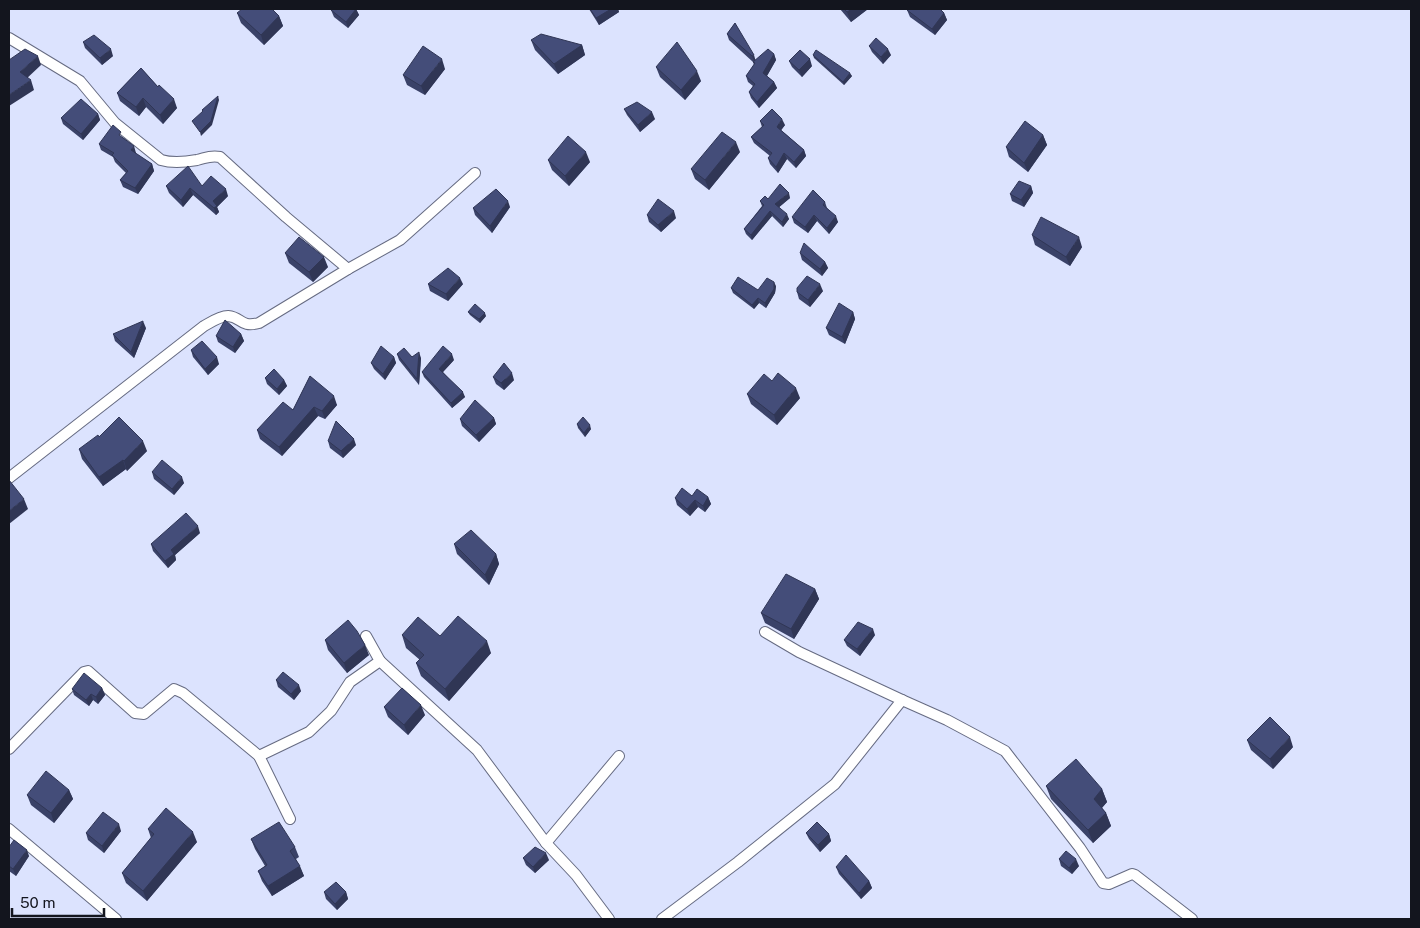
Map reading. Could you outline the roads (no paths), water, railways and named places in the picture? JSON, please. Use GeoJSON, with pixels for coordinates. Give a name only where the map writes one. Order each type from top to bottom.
{"type":"FeatureCollection","features":[{"type":"Feature","properties":{"kind":"street"},"geometry":{"type":"LineString","coordinates":[[9,38],[80,82],[115,123],[161,160],[168,162],[197,160],[210,155],[220,157],[286,217],[348,269]]}},
{"type":"Feature","properties":{"kind":"street"},"geometry":{"type":"LineString","coordinates":[[9,478],[204,326],[225,316],[244,324],[259,323],[400,240],[476,173]]}},
{"type":"Feature","properties":{"kind":"street"},"geometry":{"type":"LineString","coordinates":[[766,632],[800,652],[947,720],[1005,751],[1080,848],[1103,882],[1108,884],[1132,874],[1135,875],[1192,919]]}},
{"type":"Feature","properties":{"kind":"street"},"geometry":{"type":"LineString","coordinates":[[366,636],[380,661],[478,750],[546,843],[576,875],[610,919]]}},
{"type":"Feature","properties":{"kind":"street"},"geometry":{"type":"LineString","coordinates":[[259,756],[309,732],[331,711],[350,682],[380,661]]}},
{"type":"Feature","properties":{"kind":"street"},"geometry":{"type":"LineString","coordinates":[[9,749],[80,676],[88,672],[135,713],[144,714],[174,689],[184,693],[259,756],[290,819]]}},
{"type":"Feature","properties":{"kind":"street"},"geometry":{"type":"LineString","coordinates":[[662,919],[738,862],[834,784],[902,700]]}},
{"type":"Feature","properties":{"kind":"street"},"geometry":{"type":"LineString","coordinates":[[546,843],[619,756]]}},
{"type":"Feature","properties":{"kind":"street"},"geometry":{"type":"LineString","coordinates":[[9,829],[116,919]]}}]}
